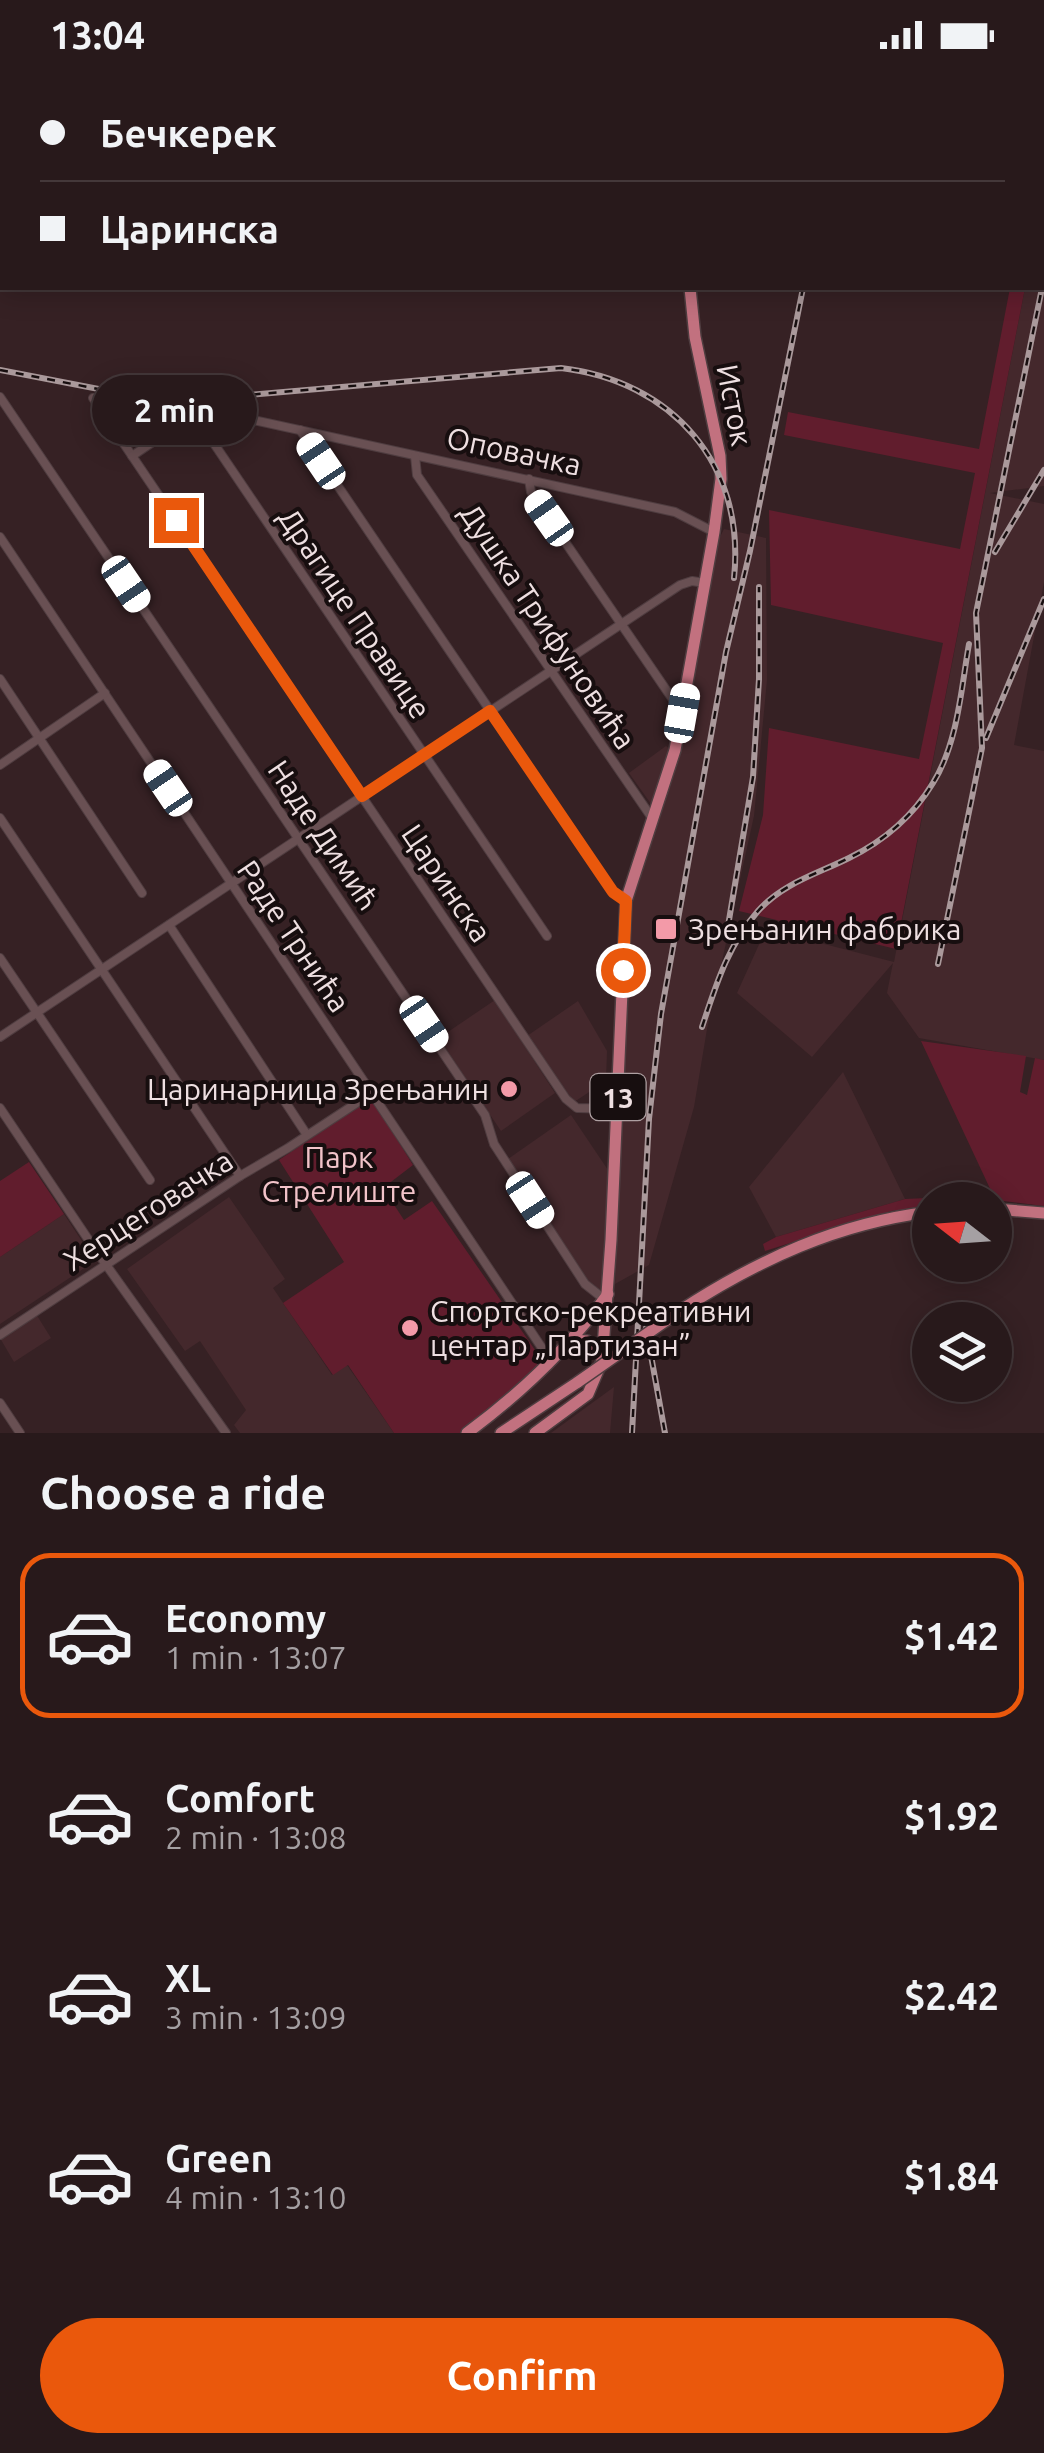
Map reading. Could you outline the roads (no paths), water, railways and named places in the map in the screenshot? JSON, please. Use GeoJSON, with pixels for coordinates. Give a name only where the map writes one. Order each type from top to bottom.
{"type":"FeatureCollection","features":[{"type":"Feature","properties":{"kind":"main road","name":"Исток"},"geometry":{"type":"LineString","coordinates":[[690,290],[720,456],[714,532]]}},
{"type":"Feature","properties":{"kind":"main road","name":"13"},"geometry":{"type":"LineString","coordinates":[[535,1433],[588,1394],[598,1376],[602,1356],[626,901],[675,750],[714,532]]}},
{"type":"Feature","properties":{"kind":"main road"},"geometry":{"type":"LineString","coordinates":[[1012,1210],[1044,1212]]}},
{"type":"Feature","properties":{"kind":"main road"},"geometry":{"type":"LineString","coordinates":[[500,1433],[736,1276],[805,1243],[869,1223],[912,1215]]}},
{"type":"Feature","properties":{"kind":"main road"},"geometry":{"type":"LineString","coordinates":[[466,1433],[502,1407],[572,1340],[606,1296]]}},
{"type":"Feature","properties":{"kind":"main road"},"geometry":{"type":"LineString","coordinates":[[572,1340],[592,1344],[602,1356]]}},
{"type":"Feature","properties":{"kind":"street","name":"Наде Димић"},"geometry":{"type":"LineString","coordinates":[[0,397],[485,1114],[494,1144],[585,1284],[606,1296]]}},
{"type":"Feature","properties":{"kind":"street","name":"Царинска"},"geometry":{"type":"LineString","coordinates":[[93,398],[566,1099],[577,1108],[617,1108]]}},
{"type":"Feature","properties":{"kind":"street","name":"Оповачка"},"geometry":{"type":"LineString","coordinates":[[194,414],[221,413],[675,512],[714,532]]}},
{"type":"Feature","properties":{"kind":"street"},"geometry":{"type":"LineString","coordinates":[[132,456],[194,414]]}},
{"type":"Feature","properties":{"kind":"street","name":"Драгице Правице"},"geometry":{"type":"LineString","coordinates":[[194,414],[546,936]]}},
{"type":"Feature","properties":{"kind":"street"},"geometry":{"type":"LineString","coordinates":[[300,430],[613,892],[626,901]]}},
{"type":"Feature","properties":{"kind":"street","name":"Душка Трифуновића"},"geometry":{"type":"LineString","coordinates":[[415,456],[418,475],[652,818]]}},
{"type":"Feature","properties":{"kind":"street"},"geometry":{"type":"LineString","coordinates":[[529,479],[531,492],[682,713]]}},
{"type":"Feature","properties":{"kind":"street","name":"Раде Трнића"},"geometry":{"type":"LineString","coordinates":[[0,536],[550,1360]]}},
{"type":"Feature","properties":{"kind":"street"},"geometry":{"type":"LineString","coordinates":[[0,1037],[680,585],[692,581],[705,584]]}},
{"type":"Feature","properties":{"kind":"street"},"geometry":{"type":"LineString","coordinates":[[0,679],[142,893]]}},
{"type":"Feature","properties":{"kind":"street"},"geometry":{"type":"LineString","coordinates":[[0,764],[105,693]]}},
{"type":"Feature","properties":{"kind":"street"},"geometry":{"type":"LineString","coordinates":[[0,818],[240,1176]]}},
{"type":"Feature","properties":{"kind":"street"},"geometry":{"type":"LineString","coordinates":[[169,925],[307,1135]]}},
{"type":"Feature","properties":{"kind":"street"},"geometry":{"type":"LineString","coordinates":[[0,958],[150,1180]]}},
{"type":"Feature","properties":{"kind":"street","name":"Херцеговачка"},"geometry":{"type":"LineString","coordinates":[[0,1335],[372,1093]]}},
{"type":"Feature","properties":{"kind":"street"},"geometry":{"type":"LineString","coordinates":[[0,1108],[226,1433]]}},
{"type":"Feature","properties":{"kind":"street"},"geometry":{"type":"LineString","coordinates":[[0,1403],[20,1433]]}},
{"type":"Feature","properties":{"kind":"railway"},"geometry":{"type":"LineString","coordinates":[[632,1433],[649,1119],[661,1014],[726,652],[803,290]]}},
{"type":"Feature","properties":{"kind":"railway"},"geometry":{"type":"LineString","coordinates":[[938,964],[982,748],[976,613],[1042,290]]}},
{"type":"Feature","properties":{"kind":"railway"},"geometry":{"type":"LineString","coordinates":[[0,370],[166,402],[561,368],[601,376],[637,390],[668,410],[694,435],[714,465],[728,499],[735,537],[734,578]]}},
{"type":"Feature","properties":{"kind":"railway"},"geometry":{"type":"LineString","coordinates":[[995,552],[1044,470]]}},
{"type":"Feature","properties":{"kind":"railway"},"geometry":{"type":"LineString","coordinates":[[728,926],[753,777],[759,587]]}},
{"type":"Feature","properties":{"kind":"railway"},"geometry":{"type":"LineString","coordinates":[[986,738],[1044,599]]}},
{"type":"Feature","properties":{"kind":"railway"},"geometry":{"type":"LineString","coordinates":[[702,1027],[731,952],[758,911],[789,886],[874,844],[907,817],[925,795],[948,751],[969,644]]}},
{"type":"Feature","properties":{"kind":"railway"},"geometry":{"type":"LineString","coordinates":[[646,1328],[665,1433]]}},
{"type":"Feature","properties":{"kind":"place","name":"Зрењанин фабрика"},"geometry":{"type":"Point","coordinates":[666,929]}},
{"type":"Feature","properties":{"kind":"place","name":"Царинарница Зрењанин"},"geometry":{"type":"Point","coordinates":[509,1089]}},
{"type":"Feature","properties":{"kind":"place","name":"Спортско-рекреативни центар „Партизан”"},"geometry":{"type":"Point","coordinates":[410,1328]}},
{"type":"Feature","properties":{"kind":"park label","name":"Парк Стрелиште"},"geometry":{"type":"Point","coordinates":[339,1174]}}]}
